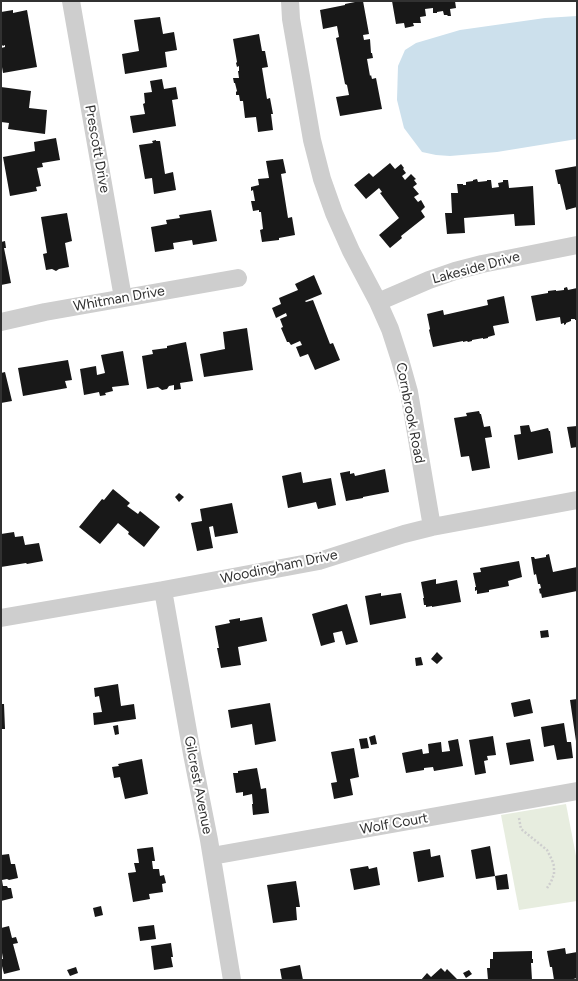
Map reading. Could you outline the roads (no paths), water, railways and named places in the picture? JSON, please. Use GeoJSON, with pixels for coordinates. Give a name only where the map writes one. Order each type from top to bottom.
{"type":"FeatureCollection","features":[{"type":"Feature","properties":{"kind":"street","name":"Prescott Drive"},"geometry":{"type":"LineString","coordinates":[[71,1],[123,298]]}},
{"type":"Feature","properties":{"kind":"street","name":"Cornbrook Road"},"geometry":{"type":"LineString","coordinates":[[290,1],[291,19],[311,133],[322,179],[334,213],[351,251],[378,302],[390,329],[400,360],[409,392],[432,527]]}},
{"type":"Feature","properties":{"kind":"street","name":"Lakeside Drive"},"geometry":{"type":"LineString","coordinates":[[378,302],[429,280],[455,271],[482,264],[577,245]]}},
{"type":"Feature","properties":{"kind":"street","name":"Whitman Drive"},"geometry":{"type":"LineString","coordinates":[[1,322],[45,312],[238,278]]}},
{"type":"Feature","properties":{"kind":"street","name":"Woodingham Drive"},"geometry":{"type":"LineString","coordinates":[[1,618],[319,561],[404,534],[432,527],[577,500]]}},
{"type":"Feature","properties":{"kind":"street","name":"Gilcrest Avenue"},"geometry":{"type":"LineString","coordinates":[[162,590],[212,856],[232,980]]}},
{"type":"Feature","properties":{"kind":"street","name":"Wolf Court"},"geometry":{"type":"LineString","coordinates":[[212,856],[577,791]]}},
{"type":"Feature","properties":{"kind":"water"},"geometry":{"type":"Polygon","coordinates":[[[577,16],[577,139],[497,152],[450,156],[422,152],[404,128],[397,100],[398,66],[405,50],[416,43],[460,30],[545,18],[577,16]]]}}]}
